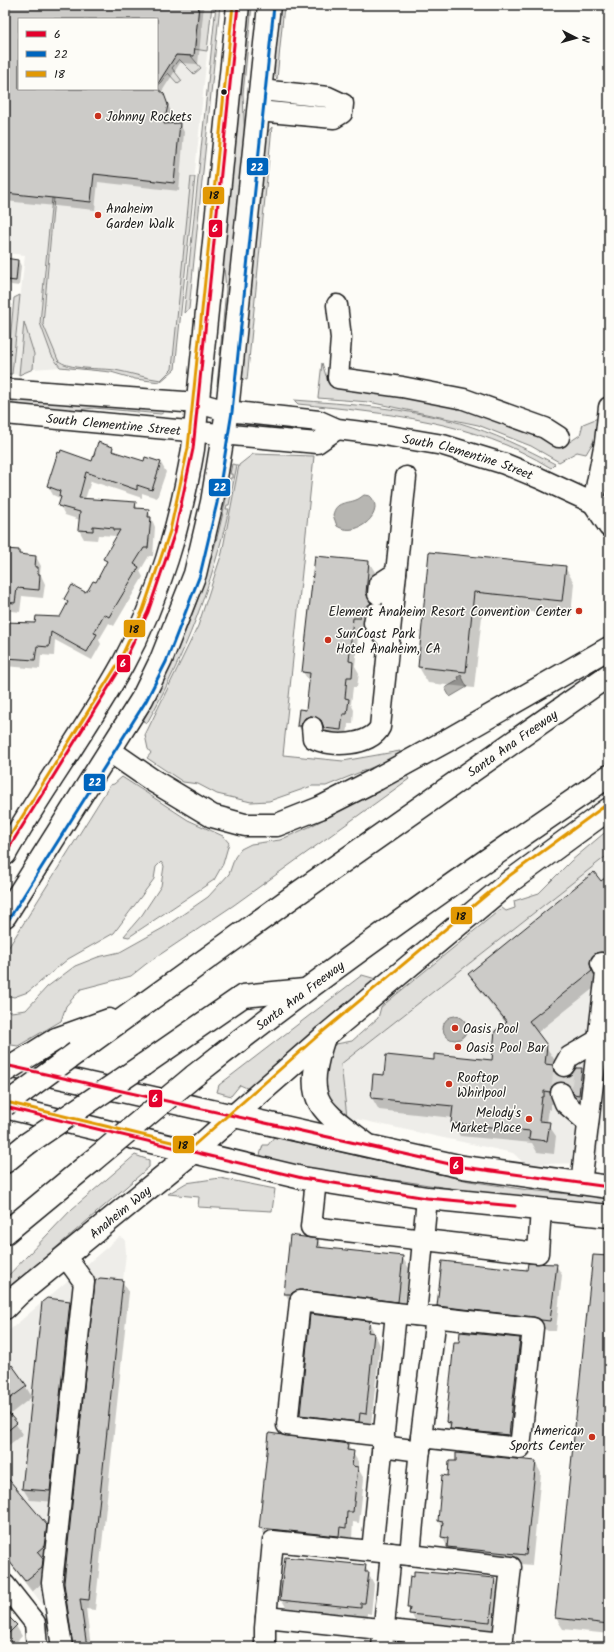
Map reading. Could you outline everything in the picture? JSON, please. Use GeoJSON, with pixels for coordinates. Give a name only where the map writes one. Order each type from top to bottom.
{"type":"FeatureCollection","features":[{"type":"Feature","properties":{"kind":"main road"},"geometry":{"type":"LineString","coordinates":[[5,854],[123,664],[152,605],[172,548],[186,490],[195,431],[238,5]]}},
{"type":"Feature","properties":{"kind":"main road"},"geometry":{"type":"LineString","coordinates":[[5,916],[142,699],[182,612],[204,539],[227,411],[269,5]]}},
{"type":"Feature","properties":{"kind":"main road"},"geometry":{"type":"LineString","coordinates":[[80,735],[110,751],[152,780],[212,816],[246,825],[277,825],[320,808],[373,781],[609,648]]}},
{"type":"Feature","properties":{"kind":"main road","name":"Santa Ana Freeway"},"geometry":{"type":"LineString","coordinates":[[5,1106],[291,898],[609,675]]}},
{"type":"Feature","properties":{"kind":"main road","name":"Santa Ana Freeway"},"geometry":{"type":"LineString","coordinates":[[5,1233],[194,1076],[306,990],[518,838],[609,776]]}},
{"type":"Feature","properties":{"kind":"main road","name":"Anaheim Way"},"geometry":{"type":"LineString","coordinates":[[5,1308],[19,1294],[193,1152],[324,1037],[512,880],[609,809]]}},
{"type":"Feature","properties":{"kind":"main road"},"geometry":{"type":"LineString","coordinates":[[5,1162],[27,1144],[243,996],[306,990]]}},
{"type":"Feature","properties":{"kind":"main road"},"geometry":{"type":"LineString","coordinates":[[5,1071],[56,1039],[135,1011]]}},
{"type":"Feature","properties":{"kind":"main road"},"geometry":{"type":"LineString","coordinates":[[324,1037],[316,1060],[313,1078],[316,1096],[330,1116],[366,1144]]}},
{"type":"Feature","properties":{"kind":"main road"},"geometry":{"type":"LineString","coordinates":[[5,1065],[366,1144],[463,1167],[505,1174],[609,1187]]}},
{"type":"Feature","properties":{"kind":"main road"},"geometry":{"type":"LineString","coordinates":[[5,1106],[193,1152],[316,1180],[428,1198],[609,1216]]}},
{"type":"Feature","properties":{"kind":"street"},"geometry":{"type":"LineString","coordinates":[[337,305],[341,338],[338,378],[402,387],[464,399],[545,428],[559,437]]}},
{"type":"Feature","properties":{"kind":"street","name":"South Clementine Street"},"geometry":{"type":"LineString","coordinates":[[5,388],[198,403],[227,411],[319,421],[337,430],[410,439],[444,445],[476,454],[539,478],[601,506]]}},
{"type":"Feature","properties":{"kind":"street"},"geometry":{"type":"LineString","coordinates":[[609,407],[601,506],[609,527]]}},
{"type":"Feature","properties":{"kind":"street","name":"South Clementine Street"},"geometry":{"type":"LineString","coordinates":[[5,414],[317,443],[337,430]]}},
{"type":"Feature","properties":{"kind":"street"},"geometry":{"type":"LineString","coordinates":[[312,727],[313,738],[327,744],[361,741],[377,734],[380,727],[406,477]]}},
{"type":"Feature","properties":{"kind":"street"},"geometry":{"type":"LineString","coordinates":[[389,641],[374,623],[379,584],[396,573]]}},
{"type":"Feature","properties":{"kind":"street"},"geometry":{"type":"LineString","coordinates":[[581,1184],[588,1123],[603,1041],[606,973],[601,963]]}},
{"type":"Feature","properties":{"kind":"street"},"geometry":{"type":"LineString","coordinates":[[564,1066],[569,1057],[603,1041]]}},
{"type":"Feature","properties":{"kind":"street"},"geometry":{"type":"LineString","coordinates":[[561,1093],[565,1102],[588,1123]]}},
{"type":"Feature","properties":{"kind":"street"},"geometry":{"type":"LineString","coordinates":[[316,1180],[312,1226],[538,1253],[542,1209]]}},
{"type":"Feature","properties":{"kind":"street"},"geometry":{"type":"LineString","coordinates":[[416,1315],[428,1198]]}},
{"type":"Feature","properties":{"kind":"street"},"geometry":{"type":"LineString","coordinates":[[62,1647],[52,1583],[84,1282],[65,1256]]}},
{"type":"Feature","properties":{"kind":"street"},"geometry":{"type":"LineString","coordinates":[[300,1301],[396,1313],[533,1328],[520,1448],[383,1441],[287,1425],[300,1301]]}},
{"type":"Feature","properties":{"kind":"street"},"geometry":{"type":"LineString","coordinates":[[391,1553],[383,1441],[396,1313]]}},
{"type":"Feature","properties":{"kind":"street"},"geometry":{"type":"LineString","coordinates":[[382,1638],[391,1553],[421,1444],[436,1317]]}},
{"type":"Feature","properties":{"kind":"street"},"geometry":{"type":"LineString","coordinates":[[265,1647],[266,1617],[273,1541],[391,1553],[511,1568],[502,1644],[382,1638],[266,1617]]}},
{"type":"Feature","properties":{"kind":"street"},"geometry":{"type":"LineString","coordinates":[[5,1585],[35,1623],[37,1647]]}},
{"type":"Feature","properties":{"kind":"shaded area","name":"Anaheim Garden Walk"},"geometry":{"type":"Polygon","coordinates":[[[5,5],[212,5],[175,369],[160,382],[135,379],[111,372],[60,367],[33,369],[19,375],[12,374],[25,255],[5,253],[5,5]]]}},
{"type":"Feature","properties":{"kind":"shaded area"},"geometry":{"type":"Polygon","coordinates":[[[199,5],[212,5],[207,51],[194,49],[199,5]]]}},
{"type":"Feature","properties":{"kind":"shaded area"},"geometry":{"type":"Polygon","coordinates":[[[216,5],[220,5],[189,309],[184,313],[216,5]]]}},
{"type":"Feature","properties":{"kind":"shaded area"},"geometry":{"type":"Polygon","coordinates":[[[248,5],[252,5],[243,94],[245,143],[219,385],[217,386],[226,289],[223,258],[248,5]]]}},
{"type":"Feature","properties":{"kind":"shaded area"},"geometry":{"type":"Polygon","coordinates":[[[280,5],[284,5],[277,79],[273,72],[280,5]]]}},
{"type":"Feature","properties":{"kind":"shaded area"},"geometry":{"type":"Polygon","coordinates":[[[176,55],[191,56],[201,68],[194,74],[179,59],[172,68],[182,81],[178,84],[168,73],[158,86],[158,80],[176,55]]]}},
{"type":"Feature","properties":{"kind":"shaded area"},"geometry":{"type":"Polygon","coordinates":[[[272,127],[247,380],[242,379],[267,133],[272,127]]]}},
{"type":"Feature","properties":{"kind":"shaded area"},"geometry":{"type":"Polygon","coordinates":[[[191,177],[195,177],[175,369],[160,382],[135,379],[111,372],[60,367],[52,356],[40,323],[52,198],[54,198],[43,324],[58,360],[69,366],[115,370],[161,380],[172,369],[191,177]]]}},
{"type":"Feature","properties":{"kind":"shaded area"},"geometry":{"type":"Polygon","coordinates":[[[20,295],[12,374],[7,374],[14,298],[20,295]]]}},
{"type":"Feature","properties":{"kind":"shaded area"},"geometry":{"type":"Polygon","coordinates":[[[24,322],[34,354],[33,369],[19,375],[24,322]]]}},
{"type":"Feature","properties":{"kind":"shaded area"},"geometry":{"type":"Polygon","coordinates":[[[322,363],[326,376],[336,385],[437,400],[509,422],[557,443],[568,443],[580,435],[583,424],[598,418],[595,439],[586,454],[577,452],[559,462],[531,446],[478,425],[369,402],[318,398],[322,363]]]}},
{"type":"Feature","properties":{"kind":"shaded area"},"geometry":{"type":"Polygon","coordinates":[[[5,395],[163,408],[164,412],[161,414],[94,408],[68,411],[9,407],[5,404],[5,395]]]}},
{"type":"Feature","properties":{"kind":"shaded area"},"geometry":{"type":"Polygon","coordinates":[[[294,400],[377,407],[440,418],[460,423],[497,436],[555,464],[551,468],[522,452],[492,439],[461,429],[397,416],[298,404],[294,400]]]}},
{"type":"Feature","properties":{"kind":"shaded area"},"geometry":{"type":"Polygon","coordinates":[[[253,454],[314,456],[283,755],[343,761],[400,751],[400,756],[326,786],[312,786],[269,801],[251,802],[217,794],[198,784],[183,782],[147,758],[151,753],[148,749],[145,735],[198,626],[222,553],[239,465],[253,454]]]}},
{"type":"Feature","properties":{"kind":"shaded area"},"geometry":{"type":"Polygon","coordinates":[[[232,464],[237,465],[229,505],[227,505],[226,509],[229,509],[206,592],[173,672],[147,723],[143,721],[185,633],[207,574],[216,543],[230,478],[232,478],[232,474],[230,474],[232,464]]]}},
{"type":"Feature","properties":{"kind":"shaded area"},"geometry":{"type":"Polygon","coordinates":[[[364,495],[370,496],[374,502],[375,509],[367,522],[353,529],[345,529],[337,526],[333,515],[336,507],[357,500],[364,495]]]}},
{"type":"Feature","properties":{"kind":"shaded area"},"geometry":{"type":"Polygon","coordinates":[[[461,675],[467,687],[450,697],[445,688],[459,680],[458,677],[461,675]]]}},
{"type":"Feature","properties":{"kind":"shaded area"},"geometry":{"type":"Polygon","coordinates":[[[405,773],[409,779],[234,905],[146,964],[131,976],[81,989],[66,1006],[61,1021],[18,1046],[5,1044],[5,1010],[11,1012],[26,1010],[47,987],[75,966],[98,957],[120,952],[163,928],[208,897],[229,874],[235,857],[241,849],[251,844],[280,840],[309,827],[357,802],[405,773]]]}},
{"type":"Feature","properties":{"kind":"shaded area"},"geometry":{"type":"Polygon","coordinates":[[[122,777],[188,820],[223,836],[229,843],[223,864],[214,880],[129,937],[124,936],[142,915],[161,886],[164,866],[161,862],[156,867],[154,879],[114,933],[68,959],[28,992],[14,997],[5,995],[5,953],[110,785],[114,784],[122,777]]]}},
{"type":"Feature","properties":{"kind":"shaded area"},"geometry":{"type":"Polygon","coordinates":[[[609,829],[609,854],[341,1064],[347,1117],[331,1105],[326,1085],[325,1053],[336,1044],[352,1041],[378,1018],[381,1007],[502,908],[506,911],[515,908],[514,901],[539,893],[571,861],[609,829]]]}},
{"type":"Feature","properties":{"kind":"shaded area"},"geometry":{"type":"Polygon","coordinates":[[[609,854],[609,1047],[597,1163],[525,1164],[513,1153],[347,1117],[341,1064],[609,854]]]}},
{"type":"Feature","properties":{"kind":"shaded area"},"geometry":{"type":"Polygon","coordinates":[[[362,975],[376,979],[249,1089],[240,1085],[231,1096],[217,1092],[219,1085],[362,975]]]}},
{"type":"Feature","properties":{"kind":"shaded area","name":"Oasis Pool"},"geometry":{"type":"Polygon","coordinates":[[[455,1016],[464,1019],[467,1028],[464,1037],[455,1040],[446,1037],[443,1028],[446,1019],[455,1016]]]}},
{"type":"Feature","properties":{"kind":"shaded area"},"geometry":{"type":"Polygon","coordinates":[[[274,1137],[469,1181],[528,1190],[609,1198],[609,1205],[507,1197],[403,1181],[343,1175],[281,1162],[260,1155],[263,1145],[268,1145],[274,1137]]]}},
{"type":"Feature","properties":{"kind":"shaded area"},"geometry":{"type":"Polygon","coordinates":[[[135,1155],[149,1160],[149,1167],[5,1292],[5,1279],[72,1209],[135,1155]]]}},
{"type":"Feature","properties":{"kind":"shaded area"},"geometry":{"type":"Polygon","coordinates":[[[220,1178],[275,1189],[272,1211],[198,1207],[199,1197],[168,1194],[186,1183],[220,1178]]]}},
{"type":"Feature","properties":{"kind":"shaded area"},"geometry":{"type":"Polygon","coordinates":[[[119,1237],[123,1238],[125,1241],[126,1253],[85,1633],[87,1647],[55,1647],[47,1610],[5,1556],[5,1370],[11,1365],[5,1358],[5,1334],[119,1237]]]}},
{"type":"Feature","properties":{"kind":"building"},"geometry":{"type":"Polygon","coordinates":[[[5,5],[199,5],[194,56],[176,55],[158,83],[158,18],[18,18],[18,90],[158,89],[164,94],[168,105],[164,124],[180,123],[174,183],[94,174],[91,202],[5,193],[5,5]]]}},
{"type":"Feature","properties":{"kind":"building"},"geometry":{"type":"Polygon","coordinates":[[[5,258],[18,260],[16,281],[7,280],[5,258]]]}},
{"type":"Feature","properties":{"kind":"building"},"geometry":{"type":"Polygon","coordinates":[[[98,442],[113,447],[112,451],[144,461],[145,457],[161,462],[152,490],[137,485],[137,490],[86,472],[79,498],[136,502],[135,508],[149,509],[148,517],[151,517],[148,548],[144,548],[134,564],[139,567],[109,617],[104,614],[94,633],[97,634],[87,652],[51,632],[49,647],[37,646],[35,660],[5,658],[5,622],[35,623],[36,616],[60,617],[68,602],[64,599],[72,585],[85,592],[88,590],[93,581],[96,582],[107,561],[103,559],[120,530],[93,526],[93,531],[78,530],[80,512],[58,506],[61,497],[59,496],[60,491],[47,486],[58,452],[60,453],[61,450],[92,461],[98,442]]]}},
{"type":"Feature","properties":{"kind":"building"},"geometry":{"type":"Polygon","coordinates":[[[5,549],[19,550],[19,554],[36,556],[35,567],[38,567],[38,574],[40,574],[39,590],[17,588],[15,603],[5,602],[5,549]]]}},
{"type":"Feature","properties":{"kind":"building"},"geometry":{"type":"Polygon","coordinates":[[[429,552],[566,566],[562,601],[474,592],[466,672],[418,667],[429,552]]]}},
{"type":"Feature","properties":{"kind":"building","name":"SunCoast Park Hotel Anaheim, CA"},"geometry":{"type":"Polygon","coordinates":[[[315,556],[369,561],[366,593],[371,603],[365,611],[361,611],[360,618],[353,618],[349,661],[353,662],[352,677],[347,677],[345,698],[349,699],[347,714],[343,714],[341,730],[324,728],[321,720],[311,716],[305,718],[301,726],[297,726],[299,709],[306,710],[310,673],[302,672],[315,556]]]}},
{"type":"Feature","properties":{"kind":"building"},"geometry":{"type":"Polygon","coordinates":[[[594,872],[601,881],[609,875],[609,955],[602,952],[596,953],[590,962],[592,971],[529,1021],[547,1045],[545,1064],[553,1065],[554,1072],[564,1077],[570,1076],[576,1068],[582,1068],[579,1095],[574,1094],[568,1084],[562,1082],[552,1086],[550,1092],[544,1091],[539,1121],[550,1122],[547,1141],[529,1139],[530,1131],[451,1123],[453,1106],[371,1098],[373,1074],[384,1075],[386,1055],[434,1060],[434,1054],[492,1060],[495,1031],[507,1022],[468,974],[594,872]]]}},
{"type":"Feature","properties":{"kind":"building"},"geometry":{"type":"Polygon","coordinates":[[[290,1235],[318,1239],[317,1247],[403,1256],[398,1302],[301,1290],[295,1291],[291,1294],[284,1294],[290,1235]]]}},
{"type":"Feature","properties":{"kind":"building","name":"American Sports Center"},"geometry":{"type":"Polygon","coordinates":[[[593,1255],[609,1256],[609,1624],[555,1618],[593,1255]]]}},
{"type":"Feature","properties":{"kind":"building"},"geometry":{"type":"Polygon","coordinates":[[[442,1261],[527,1270],[528,1263],[557,1264],[550,1321],[541,1320],[534,1317],[437,1306],[442,1261]]]}},
{"type":"Feature","properties":{"kind":"building"},"geometry":{"type":"Polygon","coordinates":[[[100,1278],[123,1280],[89,1600],[80,1599],[87,1647],[73,1647],[64,1583],[95,1281],[100,1278]]]}},
{"type":"Feature","properties":{"kind":"building"},"geometry":{"type":"Polygon","coordinates":[[[47,1298],[70,1301],[50,1491],[22,1489],[42,1302],[47,1298]]]}},
{"type":"Feature","properties":{"kind":"building"},"geometry":{"type":"Polygon","coordinates":[[[310,1314],[370,1321],[368,1332],[374,1333],[366,1414],[360,1413],[359,1422],[300,1415],[310,1314]]]}},
{"type":"Feature","properties":{"kind":"building"},"geometry":{"type":"Polygon","coordinates":[[[460,1332],[520,1338],[509,1435],[450,1429],[451,1423],[446,1422],[454,1342],[459,1342],[460,1332]]]}},
{"type":"Feature","properties":{"kind":"building"},"geometry":{"type":"Polygon","coordinates":[[[12,1365],[27,1386],[5,1402],[5,1370],[12,1365]]]}},
{"type":"Feature","properties":{"kind":"building"},"geometry":{"type":"Polygon","coordinates":[[[5,1409],[17,1423],[5,1433],[5,1409]]]}},
{"type":"Feature","properties":{"kind":"building"},"geometry":{"type":"Polygon","coordinates":[[[269,1433],[348,1444],[347,1450],[354,1451],[352,1466],[358,1467],[353,1512],[347,1512],[346,1528],[340,1527],[339,1536],[259,1528],[269,1433]]]}},
{"type":"Feature","properties":{"kind":"building"},"geometry":{"type":"Polygon","coordinates":[[[456,1453],[536,1461],[526,1555],[447,1547],[448,1538],[441,1537],[443,1522],[438,1521],[442,1475],[448,1476],[449,1461],[456,1461],[456,1453]]]}},
{"type":"Feature","properties":{"kind":"building"},"geometry":{"type":"Polygon","coordinates":[[[5,1475],[47,1525],[44,1546],[37,1552],[43,1559],[42,1568],[25,1581],[5,1556],[5,1475]]]}},
{"type":"Feature","properties":{"kind":"building"},"geometry":{"type":"Polygon","coordinates":[[[285,1557],[366,1565],[365,1572],[369,1572],[365,1603],[361,1603],[361,1608],[280,1600],[285,1557]]]}},
{"type":"Feature","properties":{"kind":"building"},"geometry":{"type":"Polygon","coordinates":[[[414,1571],[495,1578],[490,1622],[409,1614],[410,1608],[407,1608],[410,1576],[414,1577],[414,1571]]]}},
{"type":"Feature","properties":{"kind":"building"},"geometry":{"type":"Polygon","coordinates":[[[5,1613],[17,1625],[5,1637],[5,1613]]]}},
{"type":"Feature","properties":{"kind":"tunnel"},"geometry":{"type":"LineString","coordinates":[[561,1093],[564,1066]]}},
{"type":"Feature","properties":{"kind":"transit line","name":"18"},"geometry":{"type":"LineString","coordinates":[[5,844],[119,662],[143,610],[170,531],[188,448],[233,5]]}},
{"type":"Feature","properties":{"kind":"transit line","name":"6"},"geometry":{"type":"LineString","coordinates":[[5,854],[123,664],[148,612],[175,532],[193,449],[238,5]]}},
{"type":"Feature","properties":{"kind":"transit line","name":"22"},"geometry":{"type":"LineString","coordinates":[[9,919],[146,701],[166,662],[200,575],[217,503],[232,412],[274,6]]}},
{"type":"Feature","properties":{"kind":"transit line","name":"18"},"geometry":{"type":"LineString","coordinates":[[6,1102],[192,1147],[321,1033],[509,876],[606,805]]}},
{"type":"Feature","properties":{"kind":"transit line","name":"6"},"geometry":{"type":"LineString","coordinates":[[5,1065],[463,1167],[609,1187]]}},
{"type":"Feature","properties":{"kind":"transit line","name":"6"},"geometry":{"type":"LineString","coordinates":[[5,1107],[302,1178],[427,1198],[515,1206]]}},
{"type":"Feature","properties":{"kind":"place","name":"Johnny Rockets"},"geometry":{"type":"Point","coordinates":[98,116]}},
{"type":"Feature","properties":{"kind":"place","name":"Anaheim Garden Walk"},"geometry":{"type":"Point","coordinates":[98,215]}},
{"type":"Feature","properties":{"kind":"place","name":"Element Anaheim Resort Convention Center"},"geometry":{"type":"Point","coordinates":[579,611]}},
{"type":"Feature","properties":{"kind":"place","name":"SunCoast Park Hotel Anaheim, CA"},"geometry":{"type":"Point","coordinates":[328,640]}},
{"type":"Feature","properties":{"kind":"place","name":"Oasis Pool"},"geometry":{"type":"Point","coordinates":[455,1028]}},
{"type":"Feature","properties":{"kind":"place","name":"Oasis Pool Bar"},"geometry":{"type":"Point","coordinates":[458,1047]}},
{"type":"Feature","properties":{"kind":"place","name":"Rooftop Whirlpool"},"geometry":{"type":"Point","coordinates":[449,1084]}},
{"type":"Feature","properties":{"kind":"place","name":"Melody's Market Place"},"geometry":{"type":"Point","coordinates":[529,1119]}},
{"type":"Feature","properties":{"kind":"place","name":"American Sports Center"},"geometry":{"type":"Point","coordinates":[592,1437]}}]}
